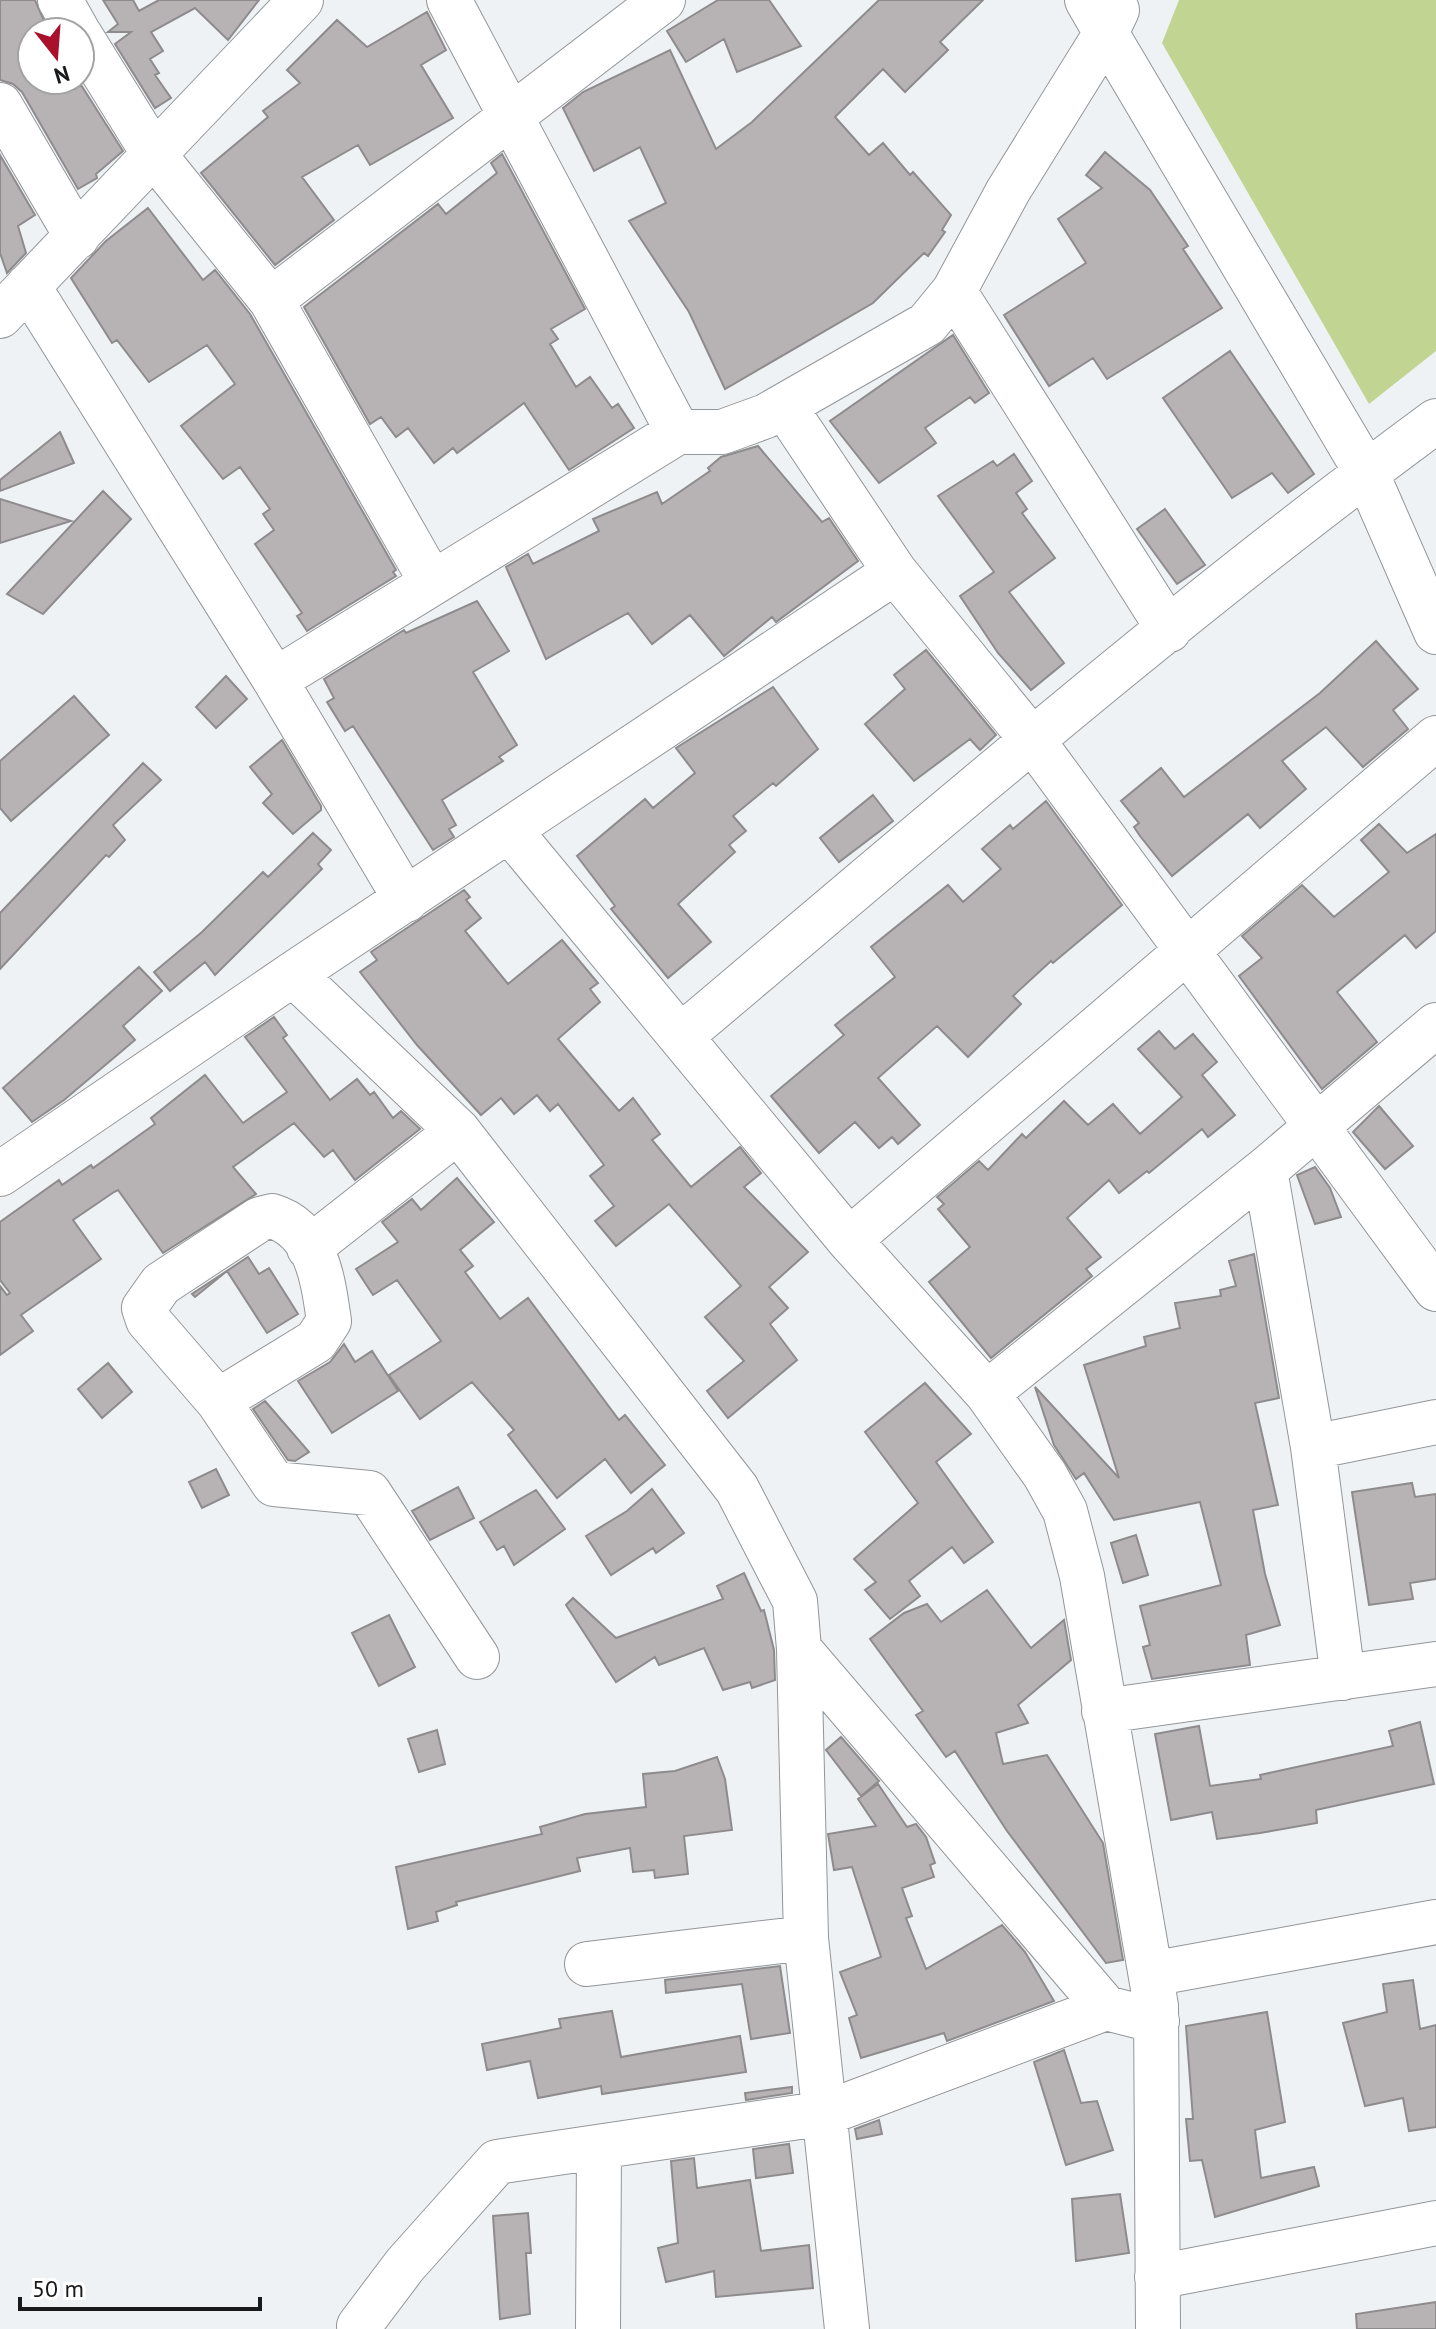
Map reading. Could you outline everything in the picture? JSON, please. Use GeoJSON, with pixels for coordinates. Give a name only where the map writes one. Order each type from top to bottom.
{"type":"FeatureCollection","features":[{"type":"Feature","properties":{"kind":"street"},"geometry":{"type":"LineString","coordinates":[[301,0],[14,301],[275,680],[406,900]]}},
{"type":"Feature","properties":{"kind":"street"},"geometry":{"type":"LineString","coordinates":[[449,0],[678,432]]}},
{"type":"Feature","properties":{"kind":"street"},"geometry":{"type":"LineString","coordinates":[[271,300],[663,0]]}},
{"type":"Feature","properties":{"kind":"street"},"geometry":{"type":"LineString","coordinates":[[275,680],[678,432],[722,432],[784,406],[914,332],[939,312],[954,291],[1105,11]]}},
{"type":"Feature","properties":{"kind":"street"},"geometry":{"type":"LineString","coordinates":[[1105,11],[1366,472],[1436,632]]}},
{"type":"Feature","properties":{"kind":"street"},"geometry":{"type":"LineString","coordinates":[[96,61],[155,156],[271,300],[432,583]]}},
{"type":"Feature","properties":{"kind":"street"},"geometry":{"type":"LineString","coordinates":[[0,105],[77,237]]}},
{"type":"Feature","properties":{"kind":"street"},"geometry":{"type":"LineString","coordinates":[[954,291],[1169,630]]}},
{"type":"Feature","properties":{"kind":"street"},"geometry":{"type":"LineString","coordinates":[[784,406],[895,572],[1033,741],[1436,1289]]}},
{"type":"Feature","properties":{"kind":"street"},"geometry":{"type":"LineString","coordinates":[[681,1036],[1169,630],[1366,472],[1436,421]]}},
{"type":"Feature","properties":{"kind":"street"},"geometry":{"type":"LineString","coordinates":[[0,1174],[293,974],[895,572]]}},
{"type":"Feature","properties":{"kind":"street"},"geometry":{"type":"LineString","coordinates":[[849,1240],[1436,738]]}},
{"type":"Feature","properties":{"kind":"street"},"geometry":{"type":"LineString","coordinates":[[510,831],[849,1240],[987,1393],[1045,1475],[1065,1511],[1082,1576],[1157,2021],[1158,2329]]}},
{"type":"Feature","properties":{"kind":"street"},"geometry":{"type":"LineString","coordinates":[[293,974],[458,1131],[737,1489],[795,1601],[799,1649],[806,1938],[847,2329]]}},
{"type":"Feature","properties":{"kind":"street"},"geometry":{"type":"LineString","coordinates":[[987,1393],[1265,1170],[1436,1025]]}},
{"type":"Feature","properties":{"kind":"street"},"geometry":{"type":"LineString","coordinates":[[309,1248],[458,1131]]}},
{"type":"Feature","properties":{"kind":"street"},"geometry":{"type":"LineString","coordinates":[[1265,1170],[1313,1447],[1343,1678]]}},
{"type":"Feature","properties":{"kind":"street"},"geometry":{"type":"LineString","coordinates":[[218,1401],[316,1341],[326,1330],[329,1321],[322,1269],[309,1248],[282,1219],[260,1219],[161,1284],[144,1308],[148,1320],[218,1401],[274,1484],[369,1493],[477,1657]]}},
{"type":"Feature","properties":{"kind":"street"},"geometry":{"type":"LineString","coordinates":[[1313,1447],[1436,1422]]}},
{"type":"Feature","properties":{"kind":"street"},"geometry":{"type":"LineString","coordinates":[[799,1649],[1106,2008]]}},
{"type":"Feature","properties":{"kind":"street"},"geometry":{"type":"LineString","coordinates":[[1104,1711],[1436,1664]]}},
{"type":"Feature","properties":{"kind":"street"},"geometry":{"type":"LineString","coordinates":[[1151,1974],[1436,1922]]}},
{"type":"Feature","properties":{"kind":"street"},"geometry":{"type":"LineString","coordinates":[[587,1964],[806,1938]]}},
{"type":"Feature","properties":{"kind":"street"},"geometry":{"type":"LineString","coordinates":[[359,2326],[405,2265],[497,2162],[826,2113],[1106,2008],[1157,2021]]}},
{"type":"Feature","properties":{"kind":"street"},"geometry":{"type":"LineString","coordinates":[[598,2329],[599,2148]]}},
{"type":"Feature","properties":{"kind":"street"},"geometry":{"type":"LineString","coordinates":[[1157,2277],[1436,2223]]}},
{"type":"Feature","properties":{"kind":"green space"},"geometry":{"type":"Polygon","coordinates":[[[1179,0],[1436,0],[1436,351],[1369,404],[1162,43],[1179,0]]]}},
{"type":"Feature","properties":{"kind":"building"},"geometry":{"type":"Polygon","coordinates":[[[0,0],[35,0],[42,16],[16,16],[16,87],[0,80],[0,0]]]}},
{"type":"Feature","properties":{"kind":"building"},"geometry":{"type":"Polygon","coordinates":[[[103,0],[133,0],[139,11],[159,0],[259,0],[228,40],[195,8],[151,32],[163,51],[150,59],[159,73],[155,75],[171,98],[155,108],[115,44],[131,32],[108,32],[118,24],[103,0]]]}},
{"type":"Feature","properties":{"kind":"building"},"geometry":{"type":"Polygon","coordinates":[[[718,0],[769,0],[801,46],[737,72],[724,39],[686,62],[667,31],[718,0]]]}},
{"type":"Feature","properties":{"kind":"building"},"geometry":{"type":"Polygon","coordinates":[[[879,0],[983,0],[940,42],[948,50],[905,92],[883,69],[835,117],[869,155],[883,143],[910,175],[913,172],[951,215],[942,230],[945,232],[928,256],[924,253],[873,303],[725,389],[689,312],[629,221],[666,203],[640,147],[594,171],[563,108],[583,92],[670,50],[716,149],[752,122],[879,0]]]}},
{"type":"Feature","properties":{"kind":"building"},"geometry":{"type":"Polygon","coordinates":[[[427,12],[446,50],[421,65],[453,118],[370,165],[358,145],[302,177],[334,220],[275,265],[201,173],[268,117],[263,111],[300,83],[287,70],[337,20],[367,47],[427,12]]]}},
{"type":"Feature","properties":{"kind":"building"},"geometry":{"type":"Polygon","coordinates":[[[24,96],[88,96],[123,151],[96,174],[97,178],[78,189],[24,96]]]}},
{"type":"Feature","properties":{"kind":"building"},"geometry":{"type":"Polygon","coordinates":[[[1105,152],[1150,190],[1188,246],[1183,249],[1222,308],[1107,379],[1093,358],[1049,386],[1004,315],[1086,263],[1058,219],[1102,188],[1086,175],[1105,152]]]}},
{"type":"Feature","properties":{"kind":"building"},"geometry":{"type":"Polygon","coordinates":[[[502,154],[585,309],[551,329],[558,339],[550,344],[576,387],[590,377],[612,408],[618,404],[634,428],[569,470],[524,403],[457,453],[453,448],[434,463],[408,428],[396,437],[381,417],[370,424],[304,307],[438,204],[446,214],[497,173],[491,163],[502,154]]]}},
{"type":"Feature","properties":{"kind":"building"},"geometry":{"type":"Polygon","coordinates":[[[0,155],[35,215],[18,226],[26,253],[7,273],[0,253],[0,155]]]}},
{"type":"Feature","properties":{"kind":"building"},"geometry":{"type":"Polygon","coordinates":[[[148,208],[203,280],[215,270],[250,314],[396,570],[393,572],[396,576],[307,631],[297,616],[302,613],[255,544],[274,530],[263,514],[270,509],[240,467],[223,479],[181,426],[235,384],[207,345],[149,382],[117,340],[112,343],[71,278],[106,241],[148,208]]]}},
{"type":"Feature","properties":{"kind":"building"},"geometry":{"type":"Polygon","coordinates":[[[953,335],[989,393],[975,403],[970,397],[925,428],[936,443],[879,483],[830,421],[953,335]]]}},
{"type":"Feature","properties":{"kind":"building"},"geometry":{"type":"Polygon","coordinates":[[[1230,351],[1314,474],[1288,493],[1272,473],[1232,498],[1163,398],[1230,351]]]}},
{"type":"Feature","properties":{"kind":"building"},"geometry":{"type":"Polygon","coordinates":[[[60,432],[74,463],[0,491],[0,480],[60,432]]]}},
{"type":"Feature","properties":{"kind":"building"},"geometry":{"type":"Polygon","coordinates":[[[758,446],[822,522],[829,518],[858,561],[776,622],[772,617],[724,656],[690,615],[652,644],[628,613],[546,659],[506,567],[528,554],[533,564],[599,531],[593,519],[657,492],[662,504],[710,471],[708,468],[721,457],[758,446]]]}},
{"type":"Feature","properties":{"kind":"building"},"geometry":{"type":"Polygon","coordinates":[[[1014,454],[1032,481],[1016,493],[1027,509],[1022,513],[1055,558],[1009,592],[1064,663],[1031,690],[998,653],[960,596],[994,572],[938,496],[993,461],[997,466],[1014,454]]]}},
{"type":"Feature","properties":{"kind":"building"},"geometry":{"type":"Polygon","coordinates":[[[103,491],[131,519],[43,614],[7,594],[103,491]]]}},
{"type":"Feature","properties":{"kind":"building"},"geometry":{"type":"Polygon","coordinates":[[[0,499],[71,521],[0,543],[0,499]]]}},
{"type":"Feature","properties":{"kind":"building"},"geometry":{"type":"Polygon","coordinates":[[[1165,509],[1205,565],[1177,584],[1137,529],[1165,509]]]}},
{"type":"Feature","properties":{"kind":"building"},"geometry":{"type":"Polygon","coordinates":[[[477,601],[509,651],[473,672],[517,745],[499,757],[503,761],[442,800],[456,825],[449,829],[454,837],[433,850],[353,726],[345,731],[327,702],[334,698],[324,679],[404,630],[406,633],[477,601]]]}},
{"type":"Feature","properties":{"kind":"building"},"geometry":{"type":"Polygon","coordinates":[[[1376,641],[1418,689],[1393,710],[1408,729],[1363,767],[1326,727],[1282,761],[1306,789],[1260,828],[1248,814],[1172,876],[1140,836],[1134,827],[1139,823],[1121,801],[1161,768],[1184,797],[1320,693],[1376,641]]]}},
{"type":"Feature","properties":{"kind":"building"},"geometry":{"type":"Polygon","coordinates":[[[926,650],[996,735],[980,750],[970,739],[914,781],[865,724],[905,689],[894,675],[926,650]]]}},
{"type":"Feature","properties":{"kind":"building"},"geometry":{"type":"Polygon","coordinates":[[[226,676],[247,699],[216,728],[196,707],[226,676]]]}},
{"type":"Feature","properties":{"kind":"building"},"geometry":{"type":"Polygon","coordinates":[[[773,687],[818,749],[776,786],[773,783],[733,816],[746,831],[729,845],[735,852],[678,904],[711,942],[668,978],[611,909],[615,906],[577,856],[645,799],[653,808],[695,773],[676,748],[773,687]]]}},
{"type":"Feature","properties":{"kind":"building"},"geometry":{"type":"Polygon","coordinates":[[[74,696],[109,735],[11,821],[0,808],[0,761],[74,696]]]}},
{"type":"Feature","properties":{"kind":"building"},"geometry":{"type":"Polygon","coordinates":[[[282,740],[321,806],[321,810],[293,834],[263,803],[272,794],[250,767],[282,740]]]}},
{"type":"Feature","properties":{"kind":"building"},"geometry":{"type":"Polygon","coordinates":[[[143,763],[161,780],[113,825],[125,840],[109,857],[106,855],[0,969],[0,913],[143,763]]]}},
{"type":"Feature","properties":{"kind":"building"},"geometry":{"type":"Polygon","coordinates":[[[873,795],[893,821],[839,862],[820,838],[873,795]]]}},
{"type":"Feature","properties":{"kind":"building"},"geometry":{"type":"Polygon","coordinates":[[[1046,801],[1122,905],[1053,963],[1051,961],[1013,996],[1021,1004],[968,1057],[937,1026],[878,1078],[920,1125],[898,1144],[892,1137],[879,1148],[855,1122],[819,1153],[771,1096],[844,1035],[835,1025],[895,977],[871,947],[948,885],[963,902],[1001,869],[982,849],[1010,825],[1013,829],[1046,801]]]}},
{"type":"Feature","properties":{"kind":"building"},"geometry":{"type":"Polygon","coordinates":[[[1379,824],[1407,853],[1436,834],[1436,931],[1416,948],[1405,935],[1337,992],[1377,1042],[1322,1089],[1239,976],[1262,958],[1242,936],[1302,885],[1334,917],[1389,872],[1361,840],[1379,824]]]}},
{"type":"Feature","properties":{"kind":"building"},"geometry":{"type":"Polygon","coordinates":[[[313,833],[331,850],[318,864],[322,869],[215,975],[205,962],[170,991],[154,972],[202,932],[263,872],[268,877],[313,833]]]}},
{"type":"Feature","properties":{"kind":"building"},"geometry":{"type":"Polygon","coordinates":[[[464,890],[470,897],[466,900],[481,918],[465,931],[508,984],[562,940],[598,983],[590,989],[600,1002],[558,1039],[619,1111],[633,1098],[660,1134],[652,1140],[691,1187],[740,1147],[761,1173],[744,1187],[808,1252],[769,1287],[788,1308],[770,1324],[797,1360],[728,1418],[707,1391],[744,1361],[705,1317],[741,1286],[669,1204],[616,1246],[595,1221],[614,1206],[590,1176],[604,1165],[558,1104],[550,1111],[537,1095],[514,1114],[501,1098],[481,1115],[417,1045],[360,972],[377,960],[371,952],[464,890]]]}},
{"type":"Feature","properties":{"kind":"building"},"geometry":{"type":"Polygon","coordinates":[[[139,967],[162,991],[123,1026],[135,1040],[64,1100],[32,1122],[3,1088],[139,967]]]}},
{"type":"Feature","properties":{"kind":"building"},"geometry":{"type":"Polygon","coordinates":[[[274,1017],[287,1035],[283,1038],[330,1100],[357,1079],[370,1095],[374,1092],[393,1118],[401,1111],[420,1129],[355,1180],[333,1150],[324,1157],[294,1123],[233,1167],[256,1194],[163,1253],[118,1190],[114,1192],[73,1220],[101,1259],[21,1315],[33,1331],[0,1355],[0,1286],[7,1295],[10,1293],[0,1280],[0,1222],[59,1180],[62,1185],[91,1165],[93,1168],[155,1124],[151,1118],[205,1075],[243,1123],[287,1092],[245,1037],[274,1017]]]}},
{"type":"Feature","properties":{"kind":"building"},"geometry":{"type":"Polygon","coordinates":[[[1159,1031],[1175,1049],[1193,1034],[1217,1062],[1202,1075],[1235,1115],[1208,1137],[1202,1129],[1149,1173],[1147,1171],[1119,1193],[1109,1180],[1067,1218],[1101,1257],[1086,1269],[1092,1276],[991,1358],[929,1282],[970,1247],[938,1209],[944,1204],[937,1197],[979,1161],[988,1170],[1022,1134],[1026,1138],[1064,1101],[1088,1125],[1113,1104],[1140,1134],[1182,1097],[1138,1049],[1159,1031]]]}},
{"type":"Feature","properties":{"kind":"building"},"geometry":{"type":"Polygon","coordinates":[[[1379,1106],[1413,1146],[1385,1169],[1353,1132],[1379,1106]]]}},
{"type":"Feature","properties":{"kind":"building"},"geometry":{"type":"Polygon","coordinates":[[[1315,1167],[1330,1188],[1341,1217],[1315,1224],[1297,1175],[1315,1167]]]}},
{"type":"Feature","properties":{"kind":"building"},"geometry":{"type":"Polygon","coordinates":[[[457,1178],[494,1222],[460,1250],[473,1266],[465,1272],[500,1319],[528,1298],[619,1420],[625,1415],[665,1465],[631,1493],[605,1459],[557,1498],[508,1435],[514,1430],[472,1382],[420,1419],[389,1375],[441,1341],[397,1280],[373,1295],[356,1269],[398,1242],[382,1222],[412,1199],[421,1210],[457,1178]]]}},
{"type":"Feature","properties":{"kind":"building"},"geometry":{"type":"Polygon","coordinates":[[[1254,1254],[1279,1398],[1255,1403],[1278,1505],[1253,1510],[1265,1574],[1280,1625],[1246,1635],[1250,1665],[1152,1679],[1143,1647],[1150,1645],[1140,1606],[1221,1585],[1200,1502],[1114,1520],[1084,1473],[1076,1479],[1054,1445],[1035,1387],[1119,1478],[1084,1365],[1146,1346],[1144,1337],[1180,1328],[1175,1303],[1221,1296],[1220,1290],[1236,1286],[1229,1261],[1254,1254]]]}},
{"type":"Feature","properties":{"kind":"building"},"geometry":{"type":"Polygon","coordinates":[[[248,1257],[259,1274],[269,1268],[298,1314],[267,1333],[227,1271],[195,1297],[192,1294],[248,1257]]]}},
{"type":"Feature","properties":{"kind":"building"},"geometry":{"type":"Polygon","coordinates":[[[344,1344],[355,1362],[372,1351],[398,1391],[332,1433],[298,1381],[330,1362],[344,1344]]]}},
{"type":"Feature","properties":{"kind":"building"},"geometry":{"type":"Polygon","coordinates":[[[108,1363],[132,1392],[102,1418],[78,1389],[108,1363]]]}},
{"type":"Feature","properties":{"kind":"building"},"geometry":{"type":"Polygon","coordinates":[[[925,1383],[971,1434],[936,1462],[993,1542],[964,1563],[952,1547],[909,1581],[920,1596],[890,1619],[865,1590],[876,1582],[854,1559],[918,1503],[865,1432],[925,1383]]]}},
{"type":"Feature","properties":{"kind":"building"},"geometry":{"type":"Polygon","coordinates":[[[265,1401],[309,1452],[295,1461],[288,1460],[253,1409],[265,1401]]]}},
{"type":"Feature","properties":{"kind":"building"},"geometry":{"type":"Polygon","coordinates":[[[216,1469],[229,1495],[202,1508],[189,1482],[216,1469]]]}},
{"type":"Feature","properties":{"kind":"building"},"geometry":{"type":"Polygon","coordinates":[[[1412,1483],[1415,1497],[1436,1494],[1436,1579],[1410,1583],[1413,1599],[1369,1605],[1352,1492],[1412,1483]]]}},
{"type":"Feature","properties":{"kind":"building"},"geometry":{"type":"Polygon","coordinates":[[[458,1487],[474,1518],[430,1540],[412,1511],[458,1487]]]}},
{"type":"Feature","properties":{"kind":"building"},"geometry":{"type":"Polygon","coordinates":[[[652,1489],[684,1533],[656,1553],[653,1548],[611,1575],[586,1536],[627,1511],[652,1489]]]}},
{"type":"Feature","properties":{"kind":"building"},"geometry":{"type":"Polygon","coordinates":[[[536,1490],[565,1529],[514,1565],[504,1546],[497,1550],[480,1522],[536,1490]]]}},
{"type":"Feature","properties":{"kind":"building"},"geometry":{"type":"Polygon","coordinates":[[[1136,1535],[1148,1575],[1123,1583],[1111,1543],[1136,1535]]]}},
{"type":"Feature","properties":{"kind":"building"},"geometry":{"type":"Polygon","coordinates":[[[744,1573],[761,1611],[764,1610],[774,1650],[775,1680],[752,1688],[750,1682],[723,1690],[704,1648],[659,1665],[655,1657],[616,1682],[566,1605],[573,1598],[616,1638],[723,1599],[717,1586],[744,1573]]]}},
{"type":"Feature","properties":{"kind":"building"},"geometry":{"type":"Polygon","coordinates":[[[987,1590],[1031,1648],[1064,1620],[1071,1660],[1018,1705],[1028,1723],[996,1733],[1003,1764],[1047,1755],[1103,1843],[1123,1960],[1106,1963],[1007,1831],[955,1751],[946,1757],[916,1715],[923,1711],[870,1639],[904,1613],[927,1604],[941,1622],[987,1590]]]}},
{"type":"Feature","properties":{"kind":"building"},"geometry":{"type":"Polygon","coordinates":[[[389,1615],[415,1667],[379,1686],[352,1633],[389,1615]]]}},
{"type":"Feature","properties":{"kind":"building"},"geometry":{"type":"Polygon","coordinates":[[[1420,1722],[1434,1784],[1316,1810],[1317,1823],[1217,1839],[1212,1812],[1171,1820],[1155,1734],[1199,1726],[1210,1786],[1261,1779],[1260,1775],[1393,1746],[1389,1731],[1420,1722]]]}},
{"type":"Feature","properties":{"kind":"building"},"geometry":{"type":"Polygon","coordinates":[[[437,1730],[445,1764],[419,1772],[408,1739],[437,1730]]]}},
{"type":"Feature","properties":{"kind":"building"},"geometry":{"type":"Polygon","coordinates":[[[841,1737],[879,1781],[861,1796],[826,1750],[841,1737]]]}},
{"type":"Feature","properties":{"kind":"building"},"geometry":{"type":"Polygon","coordinates":[[[717,1757],[725,1779],[732,1830],[684,1836],[688,1874],[655,1878],[654,1870],[633,1872],[630,1848],[577,1858],[580,1871],[456,1902],[457,1905],[436,1912],[438,1921],[408,1929],[396,1867],[542,1834],[540,1827],[585,1814],[646,1807],[643,1774],[675,1771],[717,1757]]]}},
{"type":"Feature","properties":{"kind":"building"},"geometry":{"type":"Polygon","coordinates":[[[878,1784],[907,1827],[916,1824],[926,1837],[935,1863],[930,1865],[934,1877],[902,1888],[912,1916],[906,1918],[926,1969],[1002,1925],[1025,1952],[1054,2001],[947,2041],[944,2033],[861,2058],[849,2018],[857,2015],[840,1972],[881,1957],[852,1867],[834,1870],[828,1834],[876,1826],[858,1799],[878,1784]]]}},
{"type":"Feature","properties":{"kind":"building"},"geometry":{"type":"Polygon","coordinates":[[[780,1966],[790,2033],[751,2039],[742,1984],[666,1993],[665,1980],[780,1966]]]}},
{"type":"Feature","properties":{"kind":"building"},"geometry":{"type":"Polygon","coordinates":[[[1413,1980],[1420,2029],[1436,2025],[1436,2127],[1409,2131],[1403,2098],[1365,2106],[1343,2023],[1387,2012],[1383,1984],[1413,1980]]]}},
{"type":"Feature","properties":{"kind":"building"},"geometry":{"type":"Polygon","coordinates":[[[612,2011],[621,2057],[740,2036],[746,2072],[602,2094],[601,2086],[538,2098],[530,2061],[487,2070],[482,2044],[561,2028],[559,2019],[612,2011]]]}},
{"type":"Feature","properties":{"kind":"building"},"geometry":{"type":"Polygon","coordinates":[[[1267,2012],[1285,2122],[1255,2130],[1261,2178],[1314,2167],[1319,2186],[1215,2217],[1202,2160],[1190,2161],[1186,2119],[1193,2119],[1186,2026],[1267,2012]]]}},
{"type":"Feature","properties":{"kind":"building"},"geometry":{"type":"Polygon","coordinates":[[[1064,2050],[1081,2103],[1097,2101],[1113,2150],[1066,2165],[1034,2062],[1064,2050]]]}},
{"type":"Feature","properties":{"kind":"building"},"geometry":{"type":"Polygon","coordinates":[[[792,2087],[792,2093],[746,2100],[745,2093],[792,2087]]]}},
{"type":"Feature","properties":{"kind":"building"},"geometry":{"type":"Polygon","coordinates":[[[879,2120],[882,2134],[857,2139],[855,2129],[879,2120]]]}},
{"type":"Feature","properties":{"kind":"building"},"geometry":{"type":"Polygon","coordinates":[[[789,2144],[793,2173],[756,2178],[753,2149],[789,2144]]]}},
{"type":"Feature","properties":{"kind":"building"},"geometry":{"type":"Polygon","coordinates":[[[694,2158],[697,2188],[750,2180],[761,2251],[809,2245],[813,2288],[716,2297],[714,2271],[666,2282],[658,2248],[678,2243],[671,2161],[694,2158]]]}},
{"type":"Feature","properties":{"kind":"building"},"geometry":{"type":"Polygon","coordinates":[[[1120,2194],[1129,2253],[1076,2261],[1072,2199],[1120,2194]]]}},
{"type":"Feature","properties":{"kind":"building"},"geometry":{"type":"Polygon","coordinates":[[[528,2213],[531,2253],[526,2253],[530,2314],[500,2319],[493,2216],[528,2213]]]}},
{"type":"Feature","properties":{"kind":"building"},"geometry":{"type":"Polygon","coordinates":[[[1436,2302],[1436,2329],[1357,2329],[1356,2314],[1436,2302]]]}}]}
